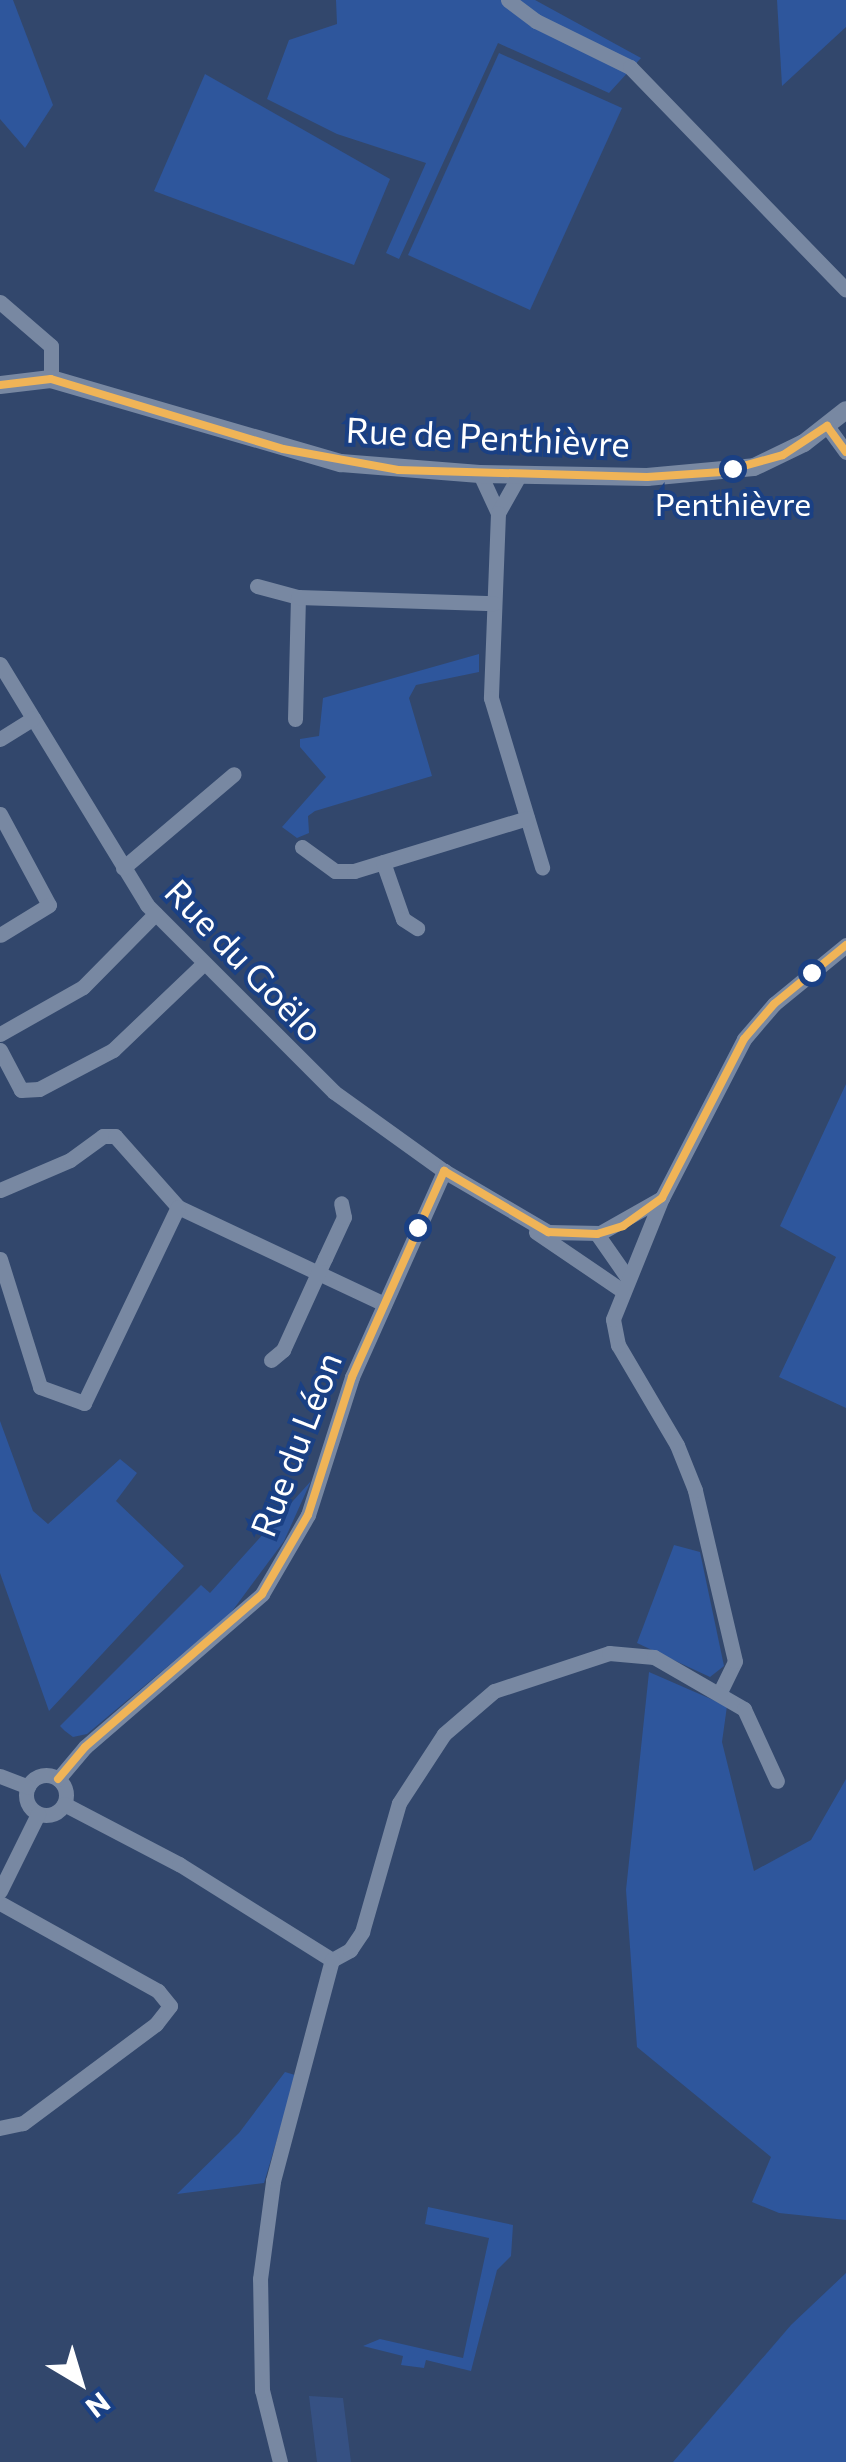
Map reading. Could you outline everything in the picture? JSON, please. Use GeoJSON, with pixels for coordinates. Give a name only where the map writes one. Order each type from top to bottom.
{"type":"FeatureCollection","features":[{"type":"Feature","properties":{"kind":"street"},"geometry":{"type":"LineString","coordinates":[[508,0],[536,21],[630,67],[846,290]]}},
{"type":"Feature","properties":{"kind":"street"},"geometry":{"type":"LineString","coordinates":[[0,302],[50,346],[51,379]]}},
{"type":"Feature","properties":{"kind":"street","name":"Rue de Penthièvre"},"geometry":{"type":"LineString","coordinates":[[0,385],[51,379],[341,462],[480,474],[647,477],[738,470],[783,455],[846,410]]}},
{"type":"Feature","properties":{"kind":"street"},"geometry":{"type":"LineString","coordinates":[[827,426],[846,452]]}},
{"type":"Feature","properties":{"kind":"street"},"geometry":{"type":"LineString","coordinates":[[480,474],[498,513]]}},
{"type":"Feature","properties":{"kind":"street"},"geometry":{"type":"LineString","coordinates":[[520,474],[498,513],[491,698],[542,866]]}},
{"type":"Feature","properties":{"kind":"street"},"geometry":{"type":"LineString","coordinates":[[257,586],[298,597],[494,603]]}},
{"type":"Feature","properties":{"kind":"street"},"geometry":{"type":"LineString","coordinates":[[295,718],[298,597]]}},
{"type":"Feature","properties":{"kind":"street","name":"Rue du Goëlo"},"geometry":{"type":"LineString","coordinates":[[0,664],[123,868],[155,914],[204,964],[334,1092],[444,1172],[623,1283]]}},
{"type":"Feature","properties":{"kind":"street"},"geometry":{"type":"LineString","coordinates":[[0,739],[33,718]]}},
{"type":"Feature","properties":{"kind":"street"},"geometry":{"type":"LineString","coordinates":[[123,868],[234,774]]}},
{"type":"Feature","properties":{"kind":"street"},"geometry":{"type":"LineString","coordinates":[[0,814],[49,905],[0,935]]}},
{"type":"Feature","properties":{"kind":"street"},"geometry":{"type":"LineString","coordinates":[[302,848],[335,871],[383,862],[527,818]]}},
{"type":"Feature","properties":{"kind":"street"},"geometry":{"type":"LineString","coordinates":[[383,862],[403,919],[417,928]]}},
{"type":"Feature","properties":{"kind":"street"},"geometry":{"type":"LineString","coordinates":[[0,1034],[83,987],[155,914]]}},
{"type":"Feature","properties":{"kind":"street"},"geometry":{"type":"LineString","coordinates":[[720,1692],[735,1661],[688,1468],[618,1346],[612,1319],[623,1283],[662,1198],[744,1040],[774,1004],[846,945]]}},
{"type":"Feature","properties":{"kind":"street"},"geometry":{"type":"LineString","coordinates":[[0,1050],[22,1090],[39,1089],[113,1050],[204,964]]}},
{"type":"Feature","properties":{"kind":"street"},"geometry":{"type":"LineString","coordinates":[[0,1190],[70,1160],[102,1136],[116,1136],[178,1207],[384,1304]]}},
{"type":"Feature","properties":{"kind":"street","name":"Rue du Léon"},"geometry":{"type":"LineString","coordinates":[[58,1779],[85,1747],[262,1594],[308,1514],[352,1377],[444,1172]]}},
{"type":"Feature","properties":{"kind":"street"},"geometry":{"type":"LineString","coordinates":[[623,1283],[597,1234],[623,1226],[662,1198]]}},
{"type":"Feature","properties":{"kind":"street"},"geometry":{"type":"LineString","coordinates":[[271,1360],[283,1350],[344,1217],[341,1203]]}},
{"type":"Feature","properties":{"kind":"street"},"geometry":{"type":"LineString","coordinates":[[0,1259],[40,1386],[84,1404],[178,1207]]}},
{"type":"Feature","properties":{"kind":"street","name":"Rue du Goëlo"},"geometry":{"type":"LineString","coordinates":[[526,1223],[560,1234],[597,1234]]}},
{"type":"Feature","properties":{"kind":"street"},"geometry":{"type":"LineString","coordinates":[[280,2462],[262,2390],[260,2279],[272,2181],[332,1960],[362,1932],[399,1803],[444,1734],[475,1702],[631,1651],[720,1692],[744,1709],[776,1781]]}},
{"type":"Feature","properties":{"kind":"street"},"geometry":{"type":"LineString","coordinates":[[0,1776],[28,1788]]}},
{"type":"Feature","properties":{"kind":"street"},"geometry":{"type":"LineString","coordinates":[[28,1788],[41,1776],[58,1779],[64,1804]]}},
{"type":"Feature","properties":{"kind":"street"},"geometry":{"type":"LineString","coordinates":[[28,1788],[29,1804],[38,1814]]}},
{"type":"Feature","properties":{"kind":"street"},"geometry":{"type":"LineString","coordinates":[[64,1804],[92,1813],[114,1834],[179,1864],[332,1960]]}},
{"type":"Feature","properties":{"kind":"street"},"geometry":{"type":"LineString","coordinates":[[38,1814],[56,1813],[64,1804]]}},
{"type":"Feature","properties":{"kind":"street"},"geometry":{"type":"LineString","coordinates":[[0,1891],[38,1814]]}},
{"type":"Feature","properties":{"kind":"street"},"geometry":{"type":"LineString","coordinates":[[0,1903],[158,1991],[170,2006],[156,2024],[23,2123],[0,2128]]}},
{"type":"Feature","properties":{"kind":"shaded area"},"geometry":{"type":"Polygon","coordinates":[[[0,0],[13,0],[53,105],[25,148],[0,119],[0,0]]]}},
{"type":"Feature","properties":{"kind":"shaded area"},"geometry":{"type":"Polygon","coordinates":[[[336,0],[535,0],[641,58],[609,93],[498,43],[399,259],[386,253],[426,163],[337,134],[267,99],[289,40],[337,24],[336,0]]]}},
{"type":"Feature","properties":{"kind":"shaded area"},"geometry":{"type":"Polygon","coordinates":[[[777,0],[846,0],[846,27],[782,86],[777,0]]]}},
{"type":"Feature","properties":{"kind":"shaded area"},"geometry":{"type":"Polygon","coordinates":[[[499,53],[622,108],[530,310],[408,255],[499,53]]]}},
{"type":"Feature","properties":{"kind":"shaded area"},"geometry":{"type":"Polygon","coordinates":[[[205,74],[390,179],[354,265],[154,191],[205,74]]]}},
{"type":"Feature","properties":{"kind":"shaded area"},"geometry":{"type":"Polygon","coordinates":[[[479,654],[479,672],[416,685],[409,698],[432,776],[315,811],[308,816],[309,833],[297,838],[282,827],[326,777],[300,747],[300,739],[319,736],[323,698],[479,654]]]}},
{"type":"Feature","properties":{"kind":"shaded area"},"geometry":{"type":"Polygon","coordinates":[[[846,1084],[846,1408],[779,1377],[836,1257],[780,1226],[846,1084]]]}},
{"type":"Feature","properties":{"kind":"shaded area"},"geometry":{"type":"Polygon","coordinates":[[[0,1421],[33,1511],[48,1524],[120,1459],[137,1473],[116,1501],[184,1566],[49,1711],[0,1573],[0,1421]]]}},
{"type":"Feature","properties":{"kind":"shaded area"},"geometry":{"type":"Polygon","coordinates":[[[311,1481],[284,1541],[230,1614],[87,1734],[73,1737],[60,1726],[201,1585],[210,1593],[311,1481]]]}},
{"type":"Feature","properties":{"kind":"shaded area"},"geometry":{"type":"Polygon","coordinates":[[[674,1545],[700,1552],[724,1666],[710,1677],[637,1643],[674,1545]]]}},
{"type":"Feature","properties":{"kind":"shaded area"},"geometry":{"type":"Polygon","coordinates":[[[649,1672],[727,1706],[722,1742],[754,1871],[811,1840],[846,1779],[846,2220],[779,2213],[752,2202],[771,2157],[637,2047],[626,1890],[649,1672]]]}},
{"type":"Feature","properties":{"kind":"shaded area"},"geometry":{"type":"Polygon","coordinates":[[[285,2072],[308,2079],[299,2109],[287,2106],[264,2183],[177,2194],[239,2133],[285,2072]]]}},
{"type":"Feature","properties":{"kind":"shaded area"},"geometry":{"type":"Polygon","coordinates":[[[428,2207],[513,2225],[511,2256],[497,2270],[471,2371],[426,2360],[424,2368],[401,2365],[403,2356],[363,2346],[380,2339],[463,2358],[489,2238],[425,2224],[428,2207]]]}},
{"type":"Feature","properties":{"kind":"shaded area"},"geometry":{"type":"Polygon","coordinates":[[[846,2273],[846,2462],[673,2462],[791,2325],[846,2273]]]}},
{"type":"Feature","properties":{"kind":"shaded area"},"geometry":{"type":"Polygon","coordinates":[[[309,2396],[343,2398],[351,2462],[317,2462],[309,2396]]]}},
{"type":"Feature","properties":{"kind":"transit line"},"geometry":{"type":"LineString","coordinates":[[0,385],[51,379],[283,449],[398,470],[647,477],[722,472],[783,455],[827,426],[846,452]]}},
{"type":"Feature","properties":{"kind":"transit line"},"geometry":{"type":"LineString","coordinates":[[58,1779],[85,1747],[262,1594],[308,1515],[352,1377],[444,1171],[548,1232],[597,1234],[623,1226],[662,1198],[744,1039],[774,1004],[846,945]]}},
{"type":"Feature","properties":{"kind":"place","name":"Penthièvre"},"geometry":{"type":"Point","coordinates":[733,469]}}]}
